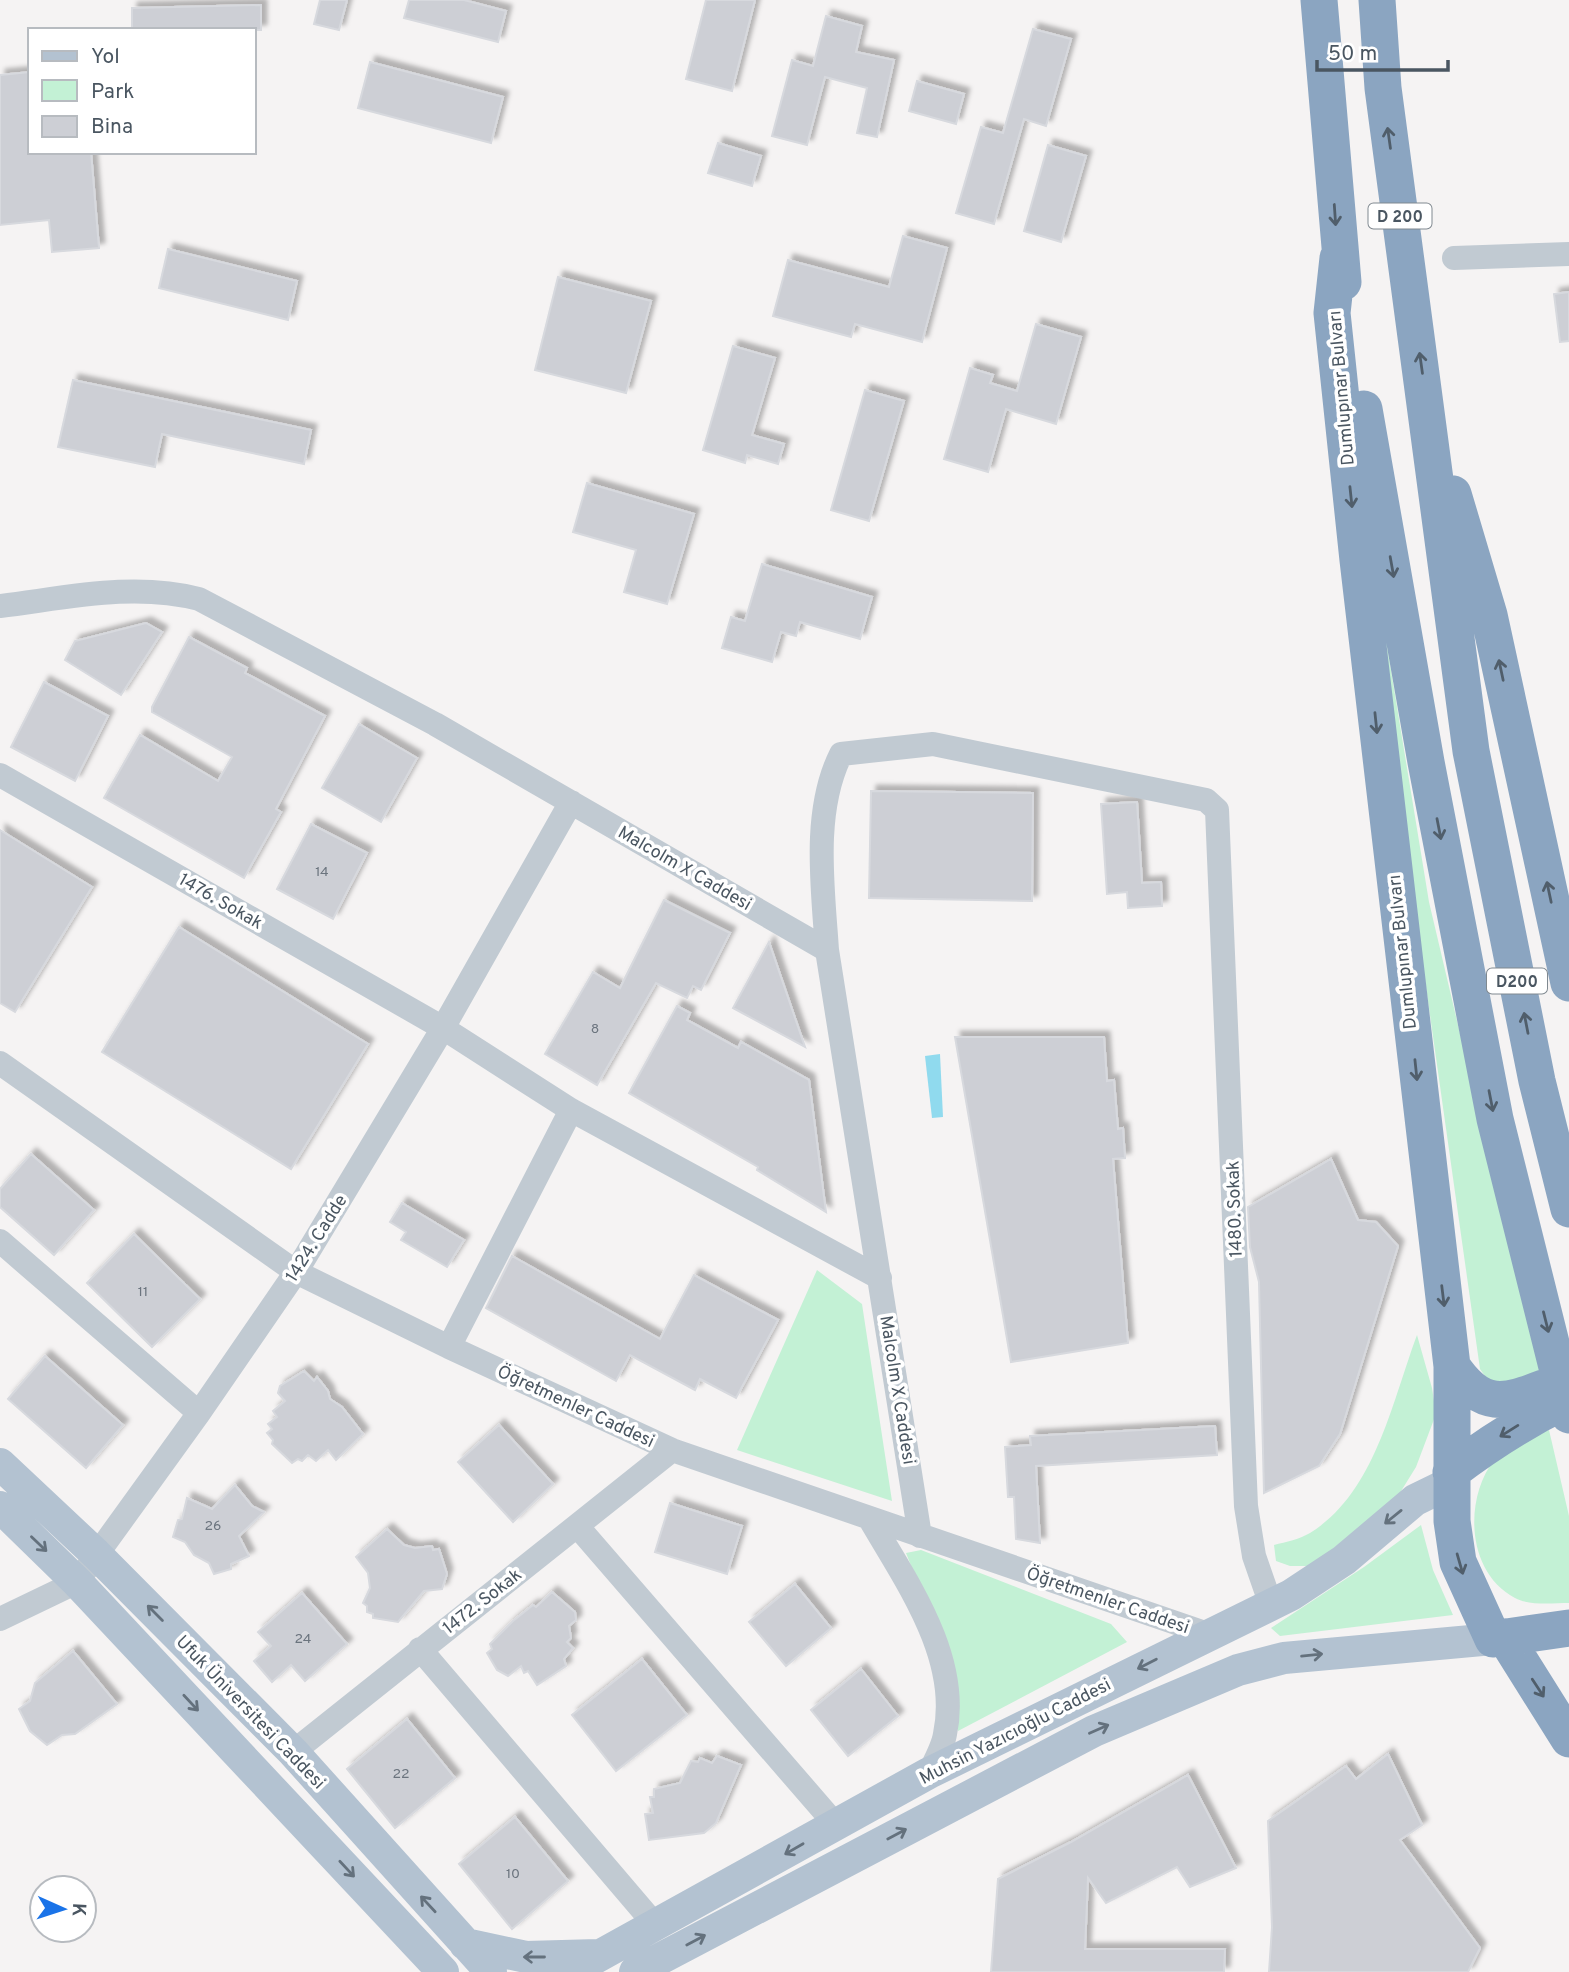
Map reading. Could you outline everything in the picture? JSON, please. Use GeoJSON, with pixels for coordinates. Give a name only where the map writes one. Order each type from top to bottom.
{"type":"FeatureCollection","features":[{"type":"Feature","properties":{"kind":"highway","name":"Dumlupınar Bulvarı"},"geometry":{"type":"LineString","coordinates":[[1319,0],[1338,258],[1426,762],[1495,1119],[1569,1415]]}},
{"type":"Feature","properties":{"kind":"highway","name":"D 200"},"geometry":{"type":"LineString","coordinates":[[1377,0],[1382,88],[1431,443]]}},
{"type":"Feature","properties":{"kind":"highway","name":"Dumlupınar Bulvarı"},"geometry":{"type":"LineString","coordinates":[[1338,258],[1332,313],[1356,547],[1452,1366],[1451,1477],[1458,1562],[1499,1638],[1569,1739]]}},
{"type":"Feature","properties":{"kind":"highway","name":"D200"},"geometry":{"type":"LineString","coordinates":[[1431,443],[1471,751],[1537,1081],[1569,1209]]}},
{"type":"Feature","properties":{"kind":"highway"},"geometry":{"type":"LineString","coordinates":[[1431,443],[1455,498],[1489,615],[1569,983]]}},
{"type":"Feature","properties":{"kind":"highway"},"geometry":{"type":"LineString","coordinates":[[1452,1366],[1467,1388],[1483,1398],[1507,1400],[1569,1379]]}},
{"type":"Feature","properties":{"kind":"highway"},"geometry":{"type":"LineString","coordinates":[[1451,1477],[1485,1446],[1534,1416],[1569,1399]]}},
{"type":"Feature","properties":{"kind":"highway"},"geometry":{"type":"LineString","coordinates":[[1499,1638],[1569,1628]]}},
{"type":"Feature","properties":{"kind":"main road","name":"Ufuk Üniversitesi Caddesi"},"geometry":{"type":"LineString","coordinates":[[0,1464],[96,1554],[293,1752],[492,1972]]}},
{"type":"Feature","properties":{"kind":"main road","name":"Muhsin Yazıcıoğlu Caddesi"},"geometry":{"type":"LineString","coordinates":[[570,1972],[657,1927],[929,1773],[1291,1595],[1344,1560],[1415,1500],[1451,1477]]}},
{"type":"Feature","properties":{"kind":"main road","name":"Ufuk Üniversitesi Caddesi"},"geometry":{"type":"LineString","coordinates":[[0,1507],[77,1581],[425,1960],[443,1972]]}},
{"type":"Feature","properties":{"kind":"main road","name":"Muhsin Yazıcıoğlu Caddesi"},"geometry":{"type":"LineString","coordinates":[[635,1972],[1094,1731],[1238,1670],[1284,1658],[1499,1638]]}},
{"type":"Feature","properties":{"kind":"main road"},"geometry":{"type":"LineString","coordinates":[[465,1944],[526,1958],[602,1955]]}},
{"type":"Feature","properties":{"kind":"street"},"geometry":{"type":"LineString","coordinates":[[1454,258],[1569,254]]}},
{"type":"Feature","properties":{"kind":"street","name":"Malcolm X Caddesi"},"geometry":{"type":"LineString","coordinates":[[0,606],[124,590],[167,591],[199,599],[435,724],[827,950],[920,1536]]}},
{"type":"Feature","properties":{"kind":"street","name":"1480. Sokak"},"geometry":{"type":"LineString","coordinates":[[827,950],[822,878],[826,796],[831,774],[841,754],[933,744],[1206,800],[1217,810],[1246,1506],[1254,1556],[1271,1605]]}},
{"type":"Feature","properties":{"kind":"street","name":"1476. Sokak"},"geometry":{"type":"LineString","coordinates":[[0,775],[443,1028],[571,1110],[880,1278]]}},
{"type":"Feature","properties":{"kind":"street","name":"1424. Cadde"},"geometry":{"type":"LineString","coordinates":[[0,1619],[77,1581],[199,1413],[296,1272],[443,1028],[571,802]]}},
{"type":"Feature","properties":{"kind":"street","name":"Öğretmenler Caddesi"},"geometry":{"type":"LineString","coordinates":[[3,1070],[296,1272],[449,1347],[671,1450],[871,1521],[1208,1634]]}},
{"type":"Feature","properties":{"kind":"street"},"geometry":{"type":"LineString","coordinates":[[449,1347],[571,1110]]}},
{"type":"Feature","properties":{"kind":"street"},"geometry":{"type":"LineString","coordinates":[[0,1241],[199,1413]]}},
{"type":"Feature","properties":{"kind":"street","name":"1472. Sokak"},"geometry":{"type":"LineString","coordinates":[[293,1752],[420,1649],[578,1527],[671,1450]]}},
{"type":"Feature","properties":{"kind":"street"},"geometry":{"type":"LineString","coordinates":[[871,1521],[922,1614],[939,1653],[948,1685],[945,1735],[929,1773]]}},
{"type":"Feature","properties":{"kind":"street"},"geometry":{"type":"LineString","coordinates":[[578,1527],[836,1825]]}},
{"type":"Feature","properties":{"kind":"street"},"geometry":{"type":"LineString","coordinates":[[420,1649],[657,1927]]}},
{"type":"Feature","properties":{"kind":"green space"},"geometry":{"type":"Polygon","coordinates":[[[1368,530],[1429,902],[1542,1381],[1489,1382],[1480,1369],[1362,534],[1368,530]]]}},
{"type":"Feature","properties":{"kind":"green space"},"geometry":{"type":"Polygon","coordinates":[[[817,1270],[862,1304],[892,1501],[737,1450],[817,1270]]]}},
{"type":"Feature","properties":{"kind":"green space"},"geometry":{"type":"Polygon","coordinates":[[[1417,1335],[1432,1388],[1436,1414],[1416,1467],[1398,1496],[1312,1566],[1290,1566],[1276,1561],[1274,1545],[1310,1533],[1332,1516],[1351,1495],[1378,1444],[1417,1335]]]}},
{"type":"Feature","properties":{"kind":"green space"},"geometry":{"type":"Polygon","coordinates":[[[1549,1430],[1569,1516],[1569,1603],[1542,1604],[1515,1598],[1499,1586],[1487,1571],[1475,1534],[1478,1494],[1484,1476],[1499,1454],[1506,1445],[1549,1430]]]}},
{"type":"Feature","properties":{"kind":"green space"},"geometry":{"type":"Polygon","coordinates":[[[1421,1525],[1433,1570],[1453,1615],[1280,1636],[1271,1628],[1364,1567],[1421,1525]]]}},
{"type":"Feature","properties":{"kind":"green space"},"geometry":{"type":"Polygon","coordinates":[[[921,1550],[1111,1624],[1127,1642],[958,1731],[948,1659],[906,1553],[921,1550]]]}},
{"type":"Feature","properties":{"kind":"water"},"geometry":{"type":"Polygon","coordinates":[[[940,1054],[943,1117],[932,1118],[925,1056],[940,1054]]]}},
{"type":"Feature","properties":{"kind":"building"},"geometry":{"type":"Polygon","coordinates":[[[320,0],[347,0],[339,30],[314,24],[320,0]]]}},
{"type":"Feature","properties":{"kind":"building"},"geometry":{"type":"Polygon","coordinates":[[[409,0],[464,0],[506,11],[498,42],[404,18],[409,0]]]}},
{"type":"Feature","properties":{"kind":"building"},"geometry":{"type":"Polygon","coordinates":[[[706,0],[755,0],[732,91],[686,79],[706,0]]]}},
{"type":"Feature","properties":{"kind":"building"},"geometry":{"type":"Polygon","coordinates":[[[261,5],[261,30],[132,28],[132,8],[261,5]]]}},
{"type":"Feature","properties":{"kind":"building"},"geometry":{"type":"Polygon","coordinates":[[[826,16],[862,26],[856,52],[894,60],[877,137],[857,133],[867,88],[825,77],[807,145],[772,136],[792,60],[813,66],[826,16]]]}},
{"type":"Feature","properties":{"kind":"building"},"geometry":{"type":"Polygon","coordinates":[[[1033,29],[1071,39],[1046,126],[1024,119],[994,224],[956,213],[981,127],[1003,133],[1033,29]]]}},
{"type":"Feature","properties":{"kind":"building"},"geometry":{"type":"Polygon","coordinates":[[[370,62],[503,97],[491,143],[358,108],[370,62]]]}},
{"type":"Feature","properties":{"kind":"building"},"geometry":{"type":"Polygon","coordinates":[[[28,72],[28,154],[91,154],[99,248],[52,252],[49,220],[0,225],[0,75],[28,72]]]}},
{"type":"Feature","properties":{"kind":"building"},"geometry":{"type":"Polygon","coordinates":[[[917,81],[964,94],[956,124],[909,111],[917,81]]]}},
{"type":"Feature","properties":{"kind":"building"},"geometry":{"type":"Polygon","coordinates":[[[718,143],[761,156],[752,186],[708,173],[718,143]]]}},
{"type":"Feature","properties":{"kind":"building"},"geometry":{"type":"Polygon","coordinates":[[[1048,145],[1086,156],[1061,242],[1024,231],[1048,145]]]}},
{"type":"Feature","properties":{"kind":"building"},"geometry":{"type":"Polygon","coordinates":[[[903,236],[947,248],[922,342],[855,324],[851,337],[773,316],[788,260],[889,287],[903,236]]]}},
{"type":"Feature","properties":{"kind":"building"},"geometry":{"type":"Polygon","coordinates":[[[168,249],[297,281],[288,320],[159,288],[168,249]]]}},
{"type":"Feature","properties":{"kind":"building"},"geometry":{"type":"Polygon","coordinates":[[[558,277],[651,301],[626,393],[535,370],[558,277]]]}},
{"type":"Feature","properties":{"kind":"building"},"geometry":{"type":"Polygon","coordinates":[[[1569,292],[1569,341],[1560,342],[1554,294],[1569,292]]]}},
{"type":"Feature","properties":{"kind":"building"},"geometry":{"type":"Polygon","coordinates":[[[1036,324],[1081,337],[1056,424],[1006,409],[988,472],[944,459],[970,368],[993,375],[990,383],[1017,391],[1036,324]]]}},
{"type":"Feature","properties":{"kind":"building"},"geometry":{"type":"Polygon","coordinates":[[[733,346],[775,358],[752,435],[784,444],[778,464],[747,455],[745,463],[703,450],[733,346]]]}},
{"type":"Feature","properties":{"kind":"building"},"geometry":{"type":"Polygon","coordinates":[[[73,380],[311,430],[304,464],[162,434],[155,467],[58,447],[73,380]]]}},
{"type":"Feature","properties":{"kind":"building"},"geometry":{"type":"Polygon","coordinates":[[[865,390],[904,401],[869,521],[831,510],[865,390]]]}},
{"type":"Feature","properties":{"kind":"building"},"geometry":{"type":"Polygon","coordinates":[[[587,483],[694,514],[667,604],[624,592],[636,550],[573,532],[587,483]]]}},
{"type":"Feature","properties":{"kind":"building"},"geometry":{"type":"Polygon","coordinates":[[[762,564],[872,597],[860,639],[800,622],[796,636],[781,632],[772,662],[722,648],[731,617],[745,621],[762,564]]]}},
{"type":"Feature","properties":{"kind":"building"},"geometry":{"type":"Polygon","coordinates":[[[146,623],[162,632],[121,695],[65,660],[75,641],[146,623]]]}},
{"type":"Feature","properties":{"kind":"building"},"geometry":{"type":"Polygon","coordinates":[[[189,637],[247,668],[245,673],[325,716],[276,809],[281,812],[244,878],[104,798],[140,735],[218,781],[232,757],[152,712],[152,707],[189,637]]]}},
{"type":"Feature","properties":{"kind":"building"},"geometry":{"type":"Polygon","coordinates":[[[44,682],[108,716],[75,781],[11,747],[44,682]]]}},
{"type":"Feature","properties":{"kind":"building"},"geometry":{"type":"Polygon","coordinates":[[[359,724],[417,758],[381,822],[322,788],[359,724]]]}},
{"type":"Feature","properties":{"kind":"building"},"geometry":{"type":"Polygon","coordinates":[[[871,791],[1033,793],[1032,901],[869,898],[871,791]]]}},
{"type":"Feature","properties":{"kind":"building"},"geometry":{"type":"Polygon","coordinates":[[[1137,802],[1142,883],[1161,882],[1162,906],[1128,908],[1127,892],[1107,894],[1101,804],[1137,802]]]}},
{"type":"Feature","properties":{"kind":"building"},"geometry":{"type":"Polygon","coordinates":[[[311,824],[367,853],[333,919],[277,889],[311,824]]]}},
{"type":"Feature","properties":{"kind":"building"},"geometry":{"type":"Polygon","coordinates":[[[0,830],[92,887],[15,1012],[0,1003],[0,830]]]}},
{"type":"Feature","properties":{"kind":"building"},"geometry":{"type":"Polygon","coordinates":[[[664,900],[730,933],[701,990],[693,986],[687,998],[656,983],[597,1085],[545,1054],[593,972],[620,988],[664,900]]]}},
{"type":"Feature","properties":{"kind":"building"},"geometry":{"type":"Polygon","coordinates":[[[179,927],[368,1044],[291,1169],[102,1052],[179,927]]]}},
{"type":"Feature","properties":{"kind":"building"},"geometry":{"type":"Polygon","coordinates":[[[769,942],[805,1047],[733,1008],[769,942]]]}},
{"type":"Feature","properties":{"kind":"building"},"geometry":{"type":"Polygon","coordinates":[[[677,1006],[690,1013],[687,1020],[738,1048],[741,1042],[809,1080],[826,1212],[757,1170],[758,1167],[629,1093],[677,1006]]]}},
{"type":"Feature","properties":{"kind":"building"},"geometry":{"type":"Polygon","coordinates":[[[955,1037],[1104,1037],[1107,1081],[1114,1080],[1118,1129],[1123,1128],[1125,1158],[1113,1159],[1128,1343],[1011,1362],[955,1037]]]}},
{"type":"Feature","properties":{"kind":"building"},"geometry":{"type":"Polygon","coordinates":[[[31,1154],[94,1210],[54,1255],[0,1207],[0,1189],[31,1154]]]}},
{"type":"Feature","properties":{"kind":"building"},"geometry":{"type":"Polygon","coordinates":[[[1331,1159],[1358,1220],[1376,1222],[1398,1246],[1340,1434],[1319,1466],[1264,1493],[1259,1282],[1250,1247],[1248,1207],[1331,1159]]]}},
{"type":"Feature","properties":{"kind":"building"},"geometry":{"type":"Polygon","coordinates":[[[402,1203],[464,1240],[447,1267],[401,1240],[406,1232],[390,1222],[402,1203]]]}},
{"type":"Feature","properties":{"kind":"building"},"geometry":{"type":"Polygon","coordinates":[[[134,1234],[200,1299],[152,1347],[87,1283],[134,1234]]]}},
{"type":"Feature","properties":{"kind":"building"},"geometry":{"type":"Polygon","coordinates":[[[512,1256],[660,1339],[694,1275],[778,1320],[736,1398],[700,1379],[695,1390],[630,1355],[616,1381],[486,1308],[512,1256]]]}},
{"type":"Feature","properties":{"kind":"building"},"geometry":{"type":"Polygon","coordinates":[[[45,1356],[123,1425],[86,1468],[8,1399],[45,1356]]]}},
{"type":"Feature","properties":{"kind":"building"},"geometry":{"type":"Polygon","coordinates":[[[304,1371],[314,1381],[317,1377],[328,1391],[330,1399],[342,1407],[363,1434],[336,1460],[328,1450],[316,1461],[308,1455],[302,1461],[298,1459],[292,1463],[272,1444],[273,1440],[267,1433],[272,1429],[268,1424],[277,1417],[273,1411],[285,1401],[278,1393],[280,1386],[304,1371]]]}},
{"type":"Feature","properties":{"kind":"building"},"geometry":{"type":"Polygon","coordinates":[[[499,1425],[553,1484],[513,1522],[458,1462],[499,1425]]]}},
{"type":"Feature","properties":{"kind":"building"},"geometry":{"type":"Polygon","coordinates":[[[1215,1426],[1217,1455],[1036,1466],[1040,1543],[1016,1539],[1014,1497],[1008,1497],[1005,1447],[1031,1445],[1030,1436],[1215,1426]]]}},
{"type":"Feature","properties":{"kind":"building"},"geometry":{"type":"Polygon","coordinates":[[[235,1485],[252,1506],[264,1512],[239,1536],[249,1556],[231,1564],[231,1569],[214,1574],[209,1563],[194,1555],[185,1542],[173,1537],[178,1520],[182,1519],[187,1498],[212,1509],[235,1485]]]}},
{"type":"Feature","properties":{"kind":"building"},"geometry":{"type":"Polygon","coordinates":[[[670,1503],[742,1526],[727,1574],[655,1552],[670,1503]]]}},
{"type":"Feature","properties":{"kind":"building"},"geometry":{"type":"Polygon","coordinates":[[[387,1529],[404,1545],[415,1548],[432,1546],[433,1550],[439,1549],[447,1574],[442,1589],[424,1591],[398,1622],[373,1618],[373,1614],[367,1612],[367,1606],[363,1603],[370,1588],[368,1573],[356,1557],[387,1529]]]}},
{"type":"Feature","properties":{"kind":"building"},"geometry":{"type":"Polygon","coordinates":[[[795,1584],[831,1628],[786,1666],[749,1622],[795,1584]]]}},
{"type":"Feature","properties":{"kind":"building"},"geometry":{"type":"Polygon","coordinates":[[[552,1592],[575,1612],[576,1620],[569,1626],[571,1638],[567,1642],[573,1648],[564,1659],[566,1666],[537,1685],[528,1671],[524,1673],[521,1666],[508,1676],[497,1670],[487,1653],[492,1649],[490,1644],[513,1621],[533,1605],[536,1607],[552,1592]]]}},
{"type":"Feature","properties":{"kind":"building"},"geometry":{"type":"Polygon","coordinates":[[[302,1593],[347,1644],[305,1681],[291,1665],[272,1682],[254,1661],[271,1646],[258,1632],[302,1593]]]}},
{"type":"Feature","properties":{"kind":"building"},"geometry":{"type":"Polygon","coordinates":[[[73,1651],[117,1704],[75,1734],[62,1735],[47,1745],[30,1731],[19,1709],[30,1701],[35,1683],[73,1651]]]}},
{"type":"Feature","properties":{"kind":"building"},"geometry":{"type":"Polygon","coordinates":[[[642,1659],[687,1715],[616,1771],[572,1715],[642,1659]]]}},
{"type":"Feature","properties":{"kind":"building"},"geometry":{"type":"Polygon","coordinates":[[[861,1669],[898,1716],[848,1756],[811,1710],[861,1669]]]}},
{"type":"Feature","properties":{"kind":"building"},"geometry":{"type":"Polygon","coordinates":[[[407,1719],[455,1778],[395,1828],[347,1769],[407,1719]]]}},
{"type":"Feature","properties":{"kind":"building"},"geometry":{"type":"Polygon","coordinates":[[[1388,1754],[1422,1825],[1400,1840],[1480,1948],[1468,1972],[1269,1972],[1272,1927],[1268,1821],[1346,1766],[1356,1779],[1388,1754]]]}},
{"type":"Feature","properties":{"kind":"building"},"geometry":{"type":"Polygon","coordinates":[[[717,1756],[741,1765],[716,1823],[704,1833],[649,1840],[645,1814],[653,1813],[650,1797],[654,1797],[654,1789],[680,1783],[691,1761],[698,1762],[700,1758],[712,1763],[717,1756]]]}},
{"type":"Feature","properties":{"kind":"building"},"geometry":{"type":"Polygon","coordinates":[[[1188,1775],[1236,1868],[1190,1887],[1177,1867],[1106,1903],[1088,1878],[1085,1949],[1225,1949],[1224,1972],[991,1972],[998,1879],[1071,1842],[1188,1775]]]}},
{"type":"Feature","properties":{"kind":"building"},"geometry":{"type":"Polygon","coordinates":[[[515,1817],[568,1881],[512,1929],[459,1864],[515,1817]]]}}]}
